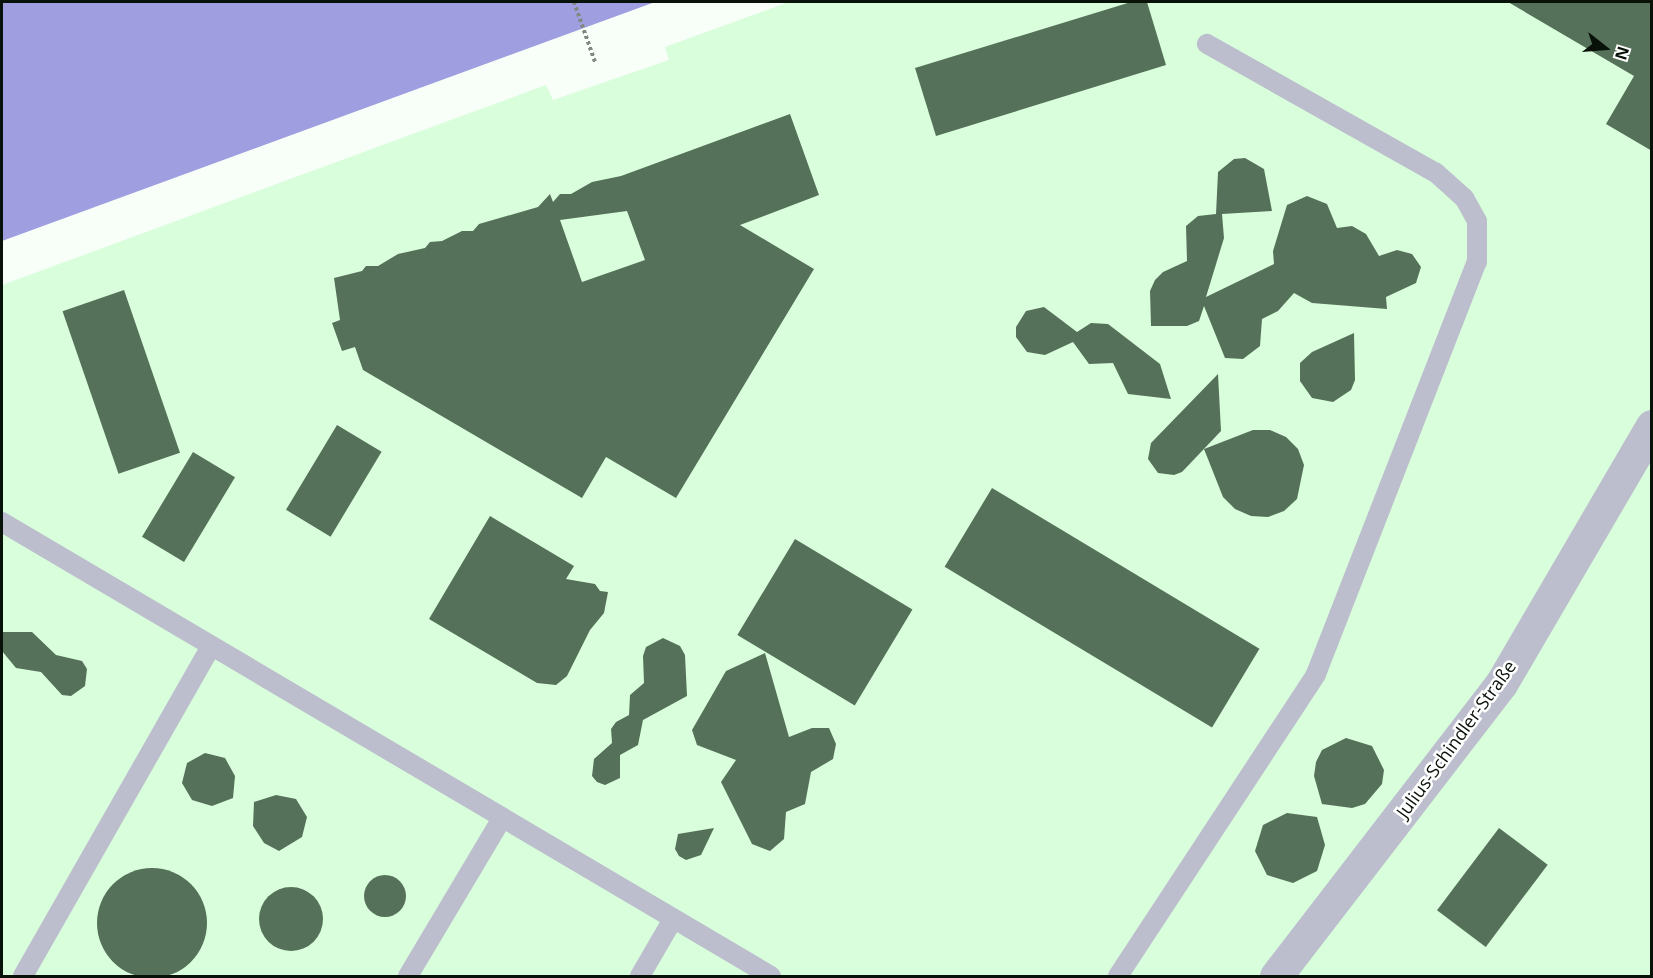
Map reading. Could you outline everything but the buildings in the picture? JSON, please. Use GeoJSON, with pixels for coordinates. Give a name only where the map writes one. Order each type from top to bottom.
{"type":"FeatureCollection","features":[{"type":"Feature","properties":{"kind":"street","name":"Julius-Schindler-Straße"},"geometry":{"type":"LineString","coordinates":[[1276,976],[1500,684],[1651,427]]}},
{"type":"Feature","properties":{"kind":"lane"},"geometry":{"type":"LineString","coordinates":[[1118,976],[1316,674],[1477,262],[1477,221],[1464,198],[1436,173],[1208,44]]}},
{"type":"Feature","properties":{"kind":"lane"},"geometry":{"type":"LineString","coordinates":[[2,522],[501,820],[771,976]]}},
{"type":"Feature","properties":{"kind":"lane"},"geometry":{"type":"LineString","coordinates":[[23,976],[211,647]]}},
{"type":"Feature","properties":{"kind":"lane"},"geometry":{"type":"LineString","coordinates":[[408,976],[501,820]]}},
{"type":"Feature","properties":{"kind":"lane"},"geometry":{"type":"LineString","coordinates":[[640,976],[673,919]]}},
{"type":"Feature","properties":{"kind":"path"},"geometry":{"type":"LineString","coordinates":[[574,2],[596,62]]}},
{"type":"Feature","properties":{"kind":"shaded area"},"geometry":{"type":"Polygon","coordinates":[[[789,2],[1651,2],[1651,976],[2,976],[2,285],[546,85],[553,100],[669,60],[665,47],[789,2]]]}},
{"type":"Feature","properties":{"kind":"water"},"geometry":{"type":"Polygon","coordinates":[[[2,2],[655,2],[2,241],[2,2]]]}}]}
